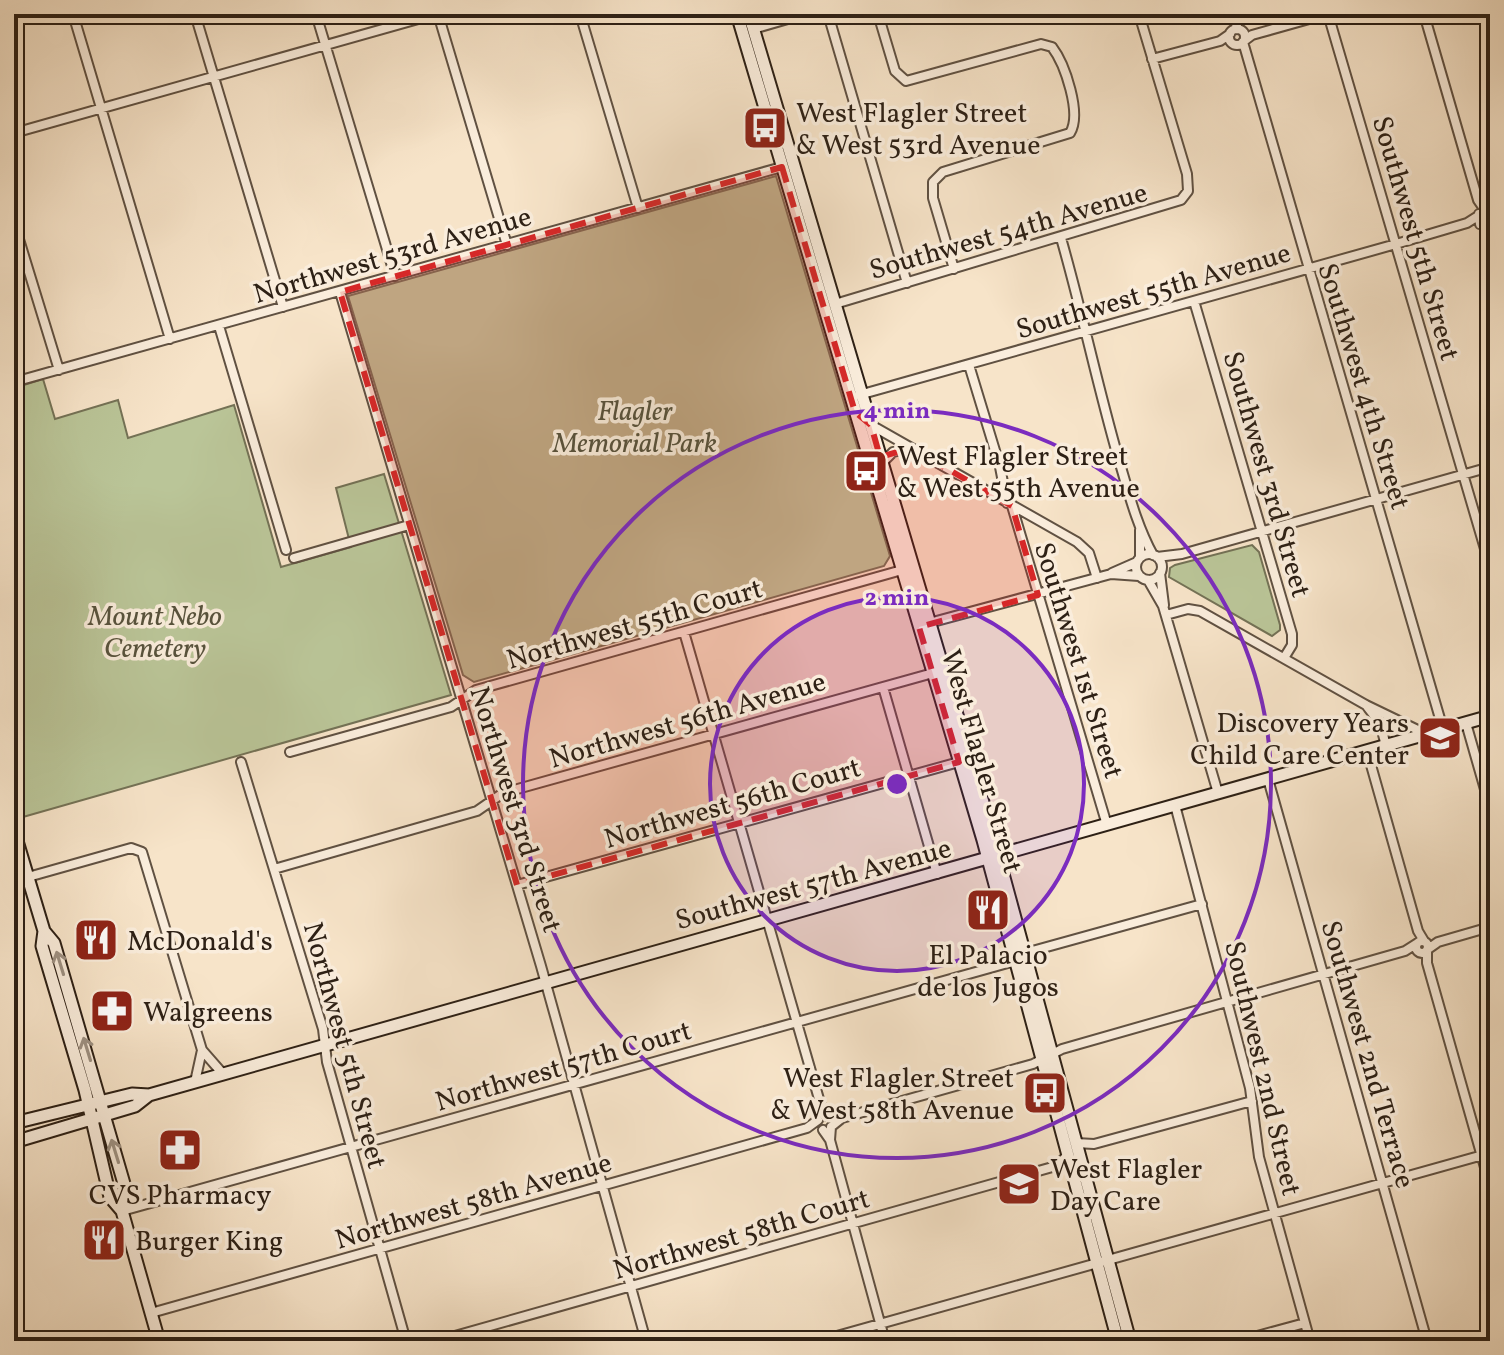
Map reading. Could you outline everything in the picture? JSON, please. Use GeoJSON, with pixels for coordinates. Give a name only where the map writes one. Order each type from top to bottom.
{"type":"FeatureCollection","features":[{"type":"Feature","properties":{"kind":"main road"},"geometry":{"type":"LineString","coordinates":[[739,14],[753,29]]}},
{"type":"Feature","properties":{"kind":"main road"},"geometry":{"type":"LineString","coordinates":[[739,14],[776,147],[788,165]]}},
{"type":"Feature","properties":{"kind":"main road","name":"West Flagler Street"},"geometry":{"type":"LineString","coordinates":[[749,14],[788,165],[856,396],[871,425],[949,689],[1102,1262],[1118,1341]]}},
{"type":"Feature","properties":{"kind":"main road","name":"West Flagler Street"},"geometry":{"type":"LineString","coordinates":[[788,165],[801,189],[816,259],[835,304],[856,396],[855,412],[959,762],[993,857]]}},
{"type":"Feature","properties":{"kind":"main road"},"geometry":{"type":"LineString","coordinates":[[855,412],[871,425]]}},
{"type":"Feature","properties":{"kind":"main road"},"geometry":{"type":"LineString","coordinates":[[913,607],[929,623]]}},
{"type":"Feature","properties":{"kind":"main road"},"geometry":{"type":"LineString","coordinates":[[933,673],[949,689]]}},
{"type":"Feature","properties":{"kind":"main road","name":"Southwest 57th Avenue"},"geometry":{"type":"LineString","coordinates":[[149,1095],[1490,716]]}},
{"type":"Feature","properties":{"kind":"main road"},"geometry":{"type":"LineString","coordinates":[[14,831],[44,931],[54,943],[102,1101],[127,1194],[122,1211]]}},
{"type":"Feature","properties":{"kind":"main road"},"geometry":{"type":"LineString","coordinates":[[44,931],[42,946],[110,1197],[122,1211],[159,1341]]}},
{"type":"Feature","properties":{"kind":"main road","name":"West Flagler Street"},"geometry":{"type":"LineString","coordinates":[[1047,1057],[1076,1143],[1072,1170],[1130,1341]]}},
{"type":"Feature","properties":{"kind":"main road"},"geometry":{"type":"LineString","coordinates":[[14,1123],[132,1094],[149,1095]]}},
{"type":"Feature","properties":{"kind":"main road"},"geometry":{"type":"LineString","coordinates":[[14,1142],[135,1106],[149,1095]]}},
{"type":"Feature","properties":{"kind":"street"},"geometry":{"type":"LineString","coordinates":[[73,14],[170,339]]}},
{"type":"Feature","properties":{"kind":"street"},"geometry":{"type":"LineString","coordinates":[[195,14],[283,307]]}},
{"type":"Feature","properties":{"kind":"street"},"geometry":{"type":"LineString","coordinates":[[316,14],[395,276]]}},
{"type":"Feature","properties":{"kind":"street"},"geometry":{"type":"LineString","coordinates":[[14,133],[437,14],[507,245]]}},
{"type":"Feature","properties":{"kind":"street"},"geometry":{"type":"LineString","coordinates":[[580,14],[638,208]]}},
{"type":"Feature","properties":{"kind":"street"},"geometry":{"type":"LineString","coordinates":[[753,29],[805,14]]}},
{"type":"Feature","properties":{"kind":"street"},"geometry":{"type":"LineString","coordinates":[[828,14],[907,283]]}},
{"type":"Feature","properties":{"kind":"street"},"geometry":{"type":"LineString","coordinates":[[878,14],[894,68],[904,79],[917,80],[1032,46],[1049,45],[1060,60],[1074,111],[1074,127],[1062,138],[943,172],[933,182],[933,198],[954,269]]}},
{"type":"Feature","properties":{"kind":"street"},"geometry":{"type":"LineString","coordinates":[[1139,14],[1152,59],[1328,14]]}},
{"type":"Feature","properties":{"kind":"street","name":"Southwest 5th Street"},"geometry":{"type":"LineString","coordinates":[[1328,14],[1490,566]]}},
{"type":"Feature","properties":{"kind":"street"},"geometry":{"type":"LineString","coordinates":[[1424,14],[1490,236]]}},
{"type":"Feature","properties":{"kind":"street","name":"Southwest 4th Street"},"geometry":{"type":"LineString","coordinates":[[1232,17],[1443,729]]}},
{"type":"Feature","properties":{"kind":"street","name":"Southwest 54th Avenue"},"geometry":{"type":"LineString","coordinates":[[835,304],[1172,205],[1188,191],[1187,174],[1152,59]]}},
{"type":"Feature","properties":{"kind":"street","name":"Northwest 53rd Avenue"},"geometry":{"type":"LineString","coordinates":[[14,382],[788,165]]}},
{"type":"Feature","properties":{"kind":"street","name":"Southwest 55th Avenue"},"geometry":{"type":"LineString","coordinates":[[856,396],[1486,219]]}},
{"type":"Feature","properties":{"kind":"street"},"geometry":{"type":"LineString","coordinates":[[14,223],[59,370]]}},
{"type":"Feature","properties":{"kind":"street"},"geometry":{"type":"LineString","coordinates":[[1061,238],[1085,332],[1085,344],[1140,530],[1161,571],[1165,611],[1218,793]]}},
{"type":"Feature","properties":{"kind":"street","name":"Northwest 3rd Street"},"geometry":{"type":"LineString","coordinates":[[340,292],[546,982],[646,1341]]}},
{"type":"Feature","properties":{"kind":"street","name":"Southwest 3rd Street"},"geometry":{"type":"LineString","coordinates":[[1194,301],[1292,634],[1292,645],[1284,658]]}},
{"type":"Feature","properties":{"kind":"street"},"geometry":{"type":"LineString","coordinates":[[219,326],[286,550]]}},
{"type":"Feature","properties":{"kind":"street","name":"Southwest 1st Street"},"geometry":{"type":"LineString","coordinates":[[969,365],[1107,825]]}},
{"type":"Feature","properties":{"kind":"street"},"geometry":{"type":"LineString","coordinates":[[871,425],[1082,546],[1089,553],[1097,578]]}},
{"type":"Feature","properties":{"kind":"street"},"geometry":{"type":"LineString","coordinates":[[882,463],[893,452],[911,448]]}},
{"type":"Feature","properties":{"kind":"street"},"geometry":{"type":"LineString","coordinates":[[929,623],[1111,574],[1138,560],[1182,554],[1490,467]]}},
{"type":"Feature","properties":{"kind":"street"},"geometry":{"type":"LineString","coordinates":[[294,558],[409,525]]}},
{"type":"Feature","properties":{"kind":"street"},"geometry":{"type":"LineString","coordinates":[[1140,530],[1138,560],[1144,578],[1165,611]]}},
{"type":"Feature","properties":{"kind":"street"},"geometry":{"type":"LineString","coordinates":[[1111,574],[1144,578],[1161,571],[1182,554]]}},
{"type":"Feature","properties":{"kind":"street","name":"Northwest 55th Court"},"geometry":{"type":"LineString","coordinates":[[290,752],[451,707],[476,690],[902,570]]}},
{"type":"Feature","properties":{"kind":"street"},"geometry":{"type":"LineString","coordinates":[[1165,611],[1198,610],[1366,705],[1402,719],[1426,734]]}},
{"type":"Feature","properties":{"kind":"street"},"geometry":{"type":"LineString","coordinates":[[684,632],[769,919],[885,1341]]}},
{"type":"Feature","properties":{"kind":"street","name":"Northwest 56th Avenue"},"geometry":{"type":"LineString","coordinates":[[274,869],[477,811],[503,793],[933,673]]}},
{"type":"Feature","properties":{"kind":"street"},"geometry":{"type":"LineString","coordinates":[[883,687],[937,874]]}},
{"type":"Feature","properties":{"kind":"street"},"geometry":{"type":"LineString","coordinates":[[1366,705],[1380,723],[1386,746]]}},
{"type":"Feature","properties":{"kind":"street"},"geometry":{"type":"LineString","coordinates":[[1466,723],[1490,807]]}},
{"type":"Feature","properties":{"kind":"street"},"geometry":{"type":"LineString","coordinates":[[1367,751],[1422,947],[1486,1154],[1490,1185]]}},
{"type":"Feature","properties":{"kind":"street","name":"Northwest 5th Street"},"geometry":{"type":"LineString","coordinates":[[241,762],[325,1046],[406,1341]]}},
{"type":"Feature","properties":{"kind":"street","name":"Northwest 56th Court"},"geometry":{"type":"LineString","coordinates":[[517,885],[959,762]]}},
{"type":"Feature","properties":{"kind":"street","name":"Southwest 2nd Terrace"},"geometry":{"type":"LineString","coordinates":[[1268,779],[1427,1341]]}},
{"type":"Feature","properties":{"kind":"street","name":"Southwest 2nd Street"},"geometry":{"type":"LineString","coordinates":[[1175,805],[1252,1101],[1258,1152],[1310,1341]]}},
{"type":"Feature","properties":{"kind":"street"},"geometry":{"type":"LineString","coordinates":[[28,877],[131,848],[139,850],[148,867],[202,1050],[223,1074]]}},
{"type":"Feature","properties":{"kind":"street","name":"Northwest 57th Court"},"geometry":{"type":"LineString","coordinates":[[122,1211],[798,1022],[1202,904]]}},
{"type":"Feature","properties":{"kind":"street"},"geometry":{"type":"LineString","coordinates":[[1422,947],[1490,927]]}},
{"type":"Feature","properties":{"kind":"street","name":"Northwest 58th Avenue"},"geometry":{"type":"LineString","coordinates":[[151,1313],[825,1123],[1422,947]]}},
{"type":"Feature","properties":{"kind":"street"},"geometry":{"type":"LineString","coordinates":[[195,1082],[202,1050]]}},
{"type":"Feature","properties":{"kind":"street"},"geometry":{"type":"LineString","coordinates":[[1076,1143],[1094,1144],[1252,1101]]}},
{"type":"Feature","properties":{"kind":"street","name":"Northwest 58th Court"},"geometry":{"type":"LineString","coordinates":[[437,1341],[1056,1166],[1094,1144]]}},
{"type":"Feature","properties":{"kind":"street"},"geometry":{"type":"LineString","coordinates":[[819,1341],[1486,1154]]}},
{"type":"Feature","properties":{"kind":"street","name":"Northwest 58th Court"},"geometry":{"type":"LineString","coordinates":[[1056,1166],[1072,1170]]}},
{"type":"Feature","properties":{"kind":"street"},"geometry":{"type":"LineString","coordinates":[[1239,1341],[1305,1323]]}},
{"type":"Feature","properties":{"kind":"highlighted area"},"geometry":{"type":"Polygon","coordinates":[[[782,167],[855,412],[871,425],[880,457],[911,448],[1012,506],[1038,595],[919,627],[959,762],[517,885],[340,292],[782,167]]]}},
{"type":"Feature","properties":{"kind":"green space","name":"Flagler Memorial Park"},"geometry":{"type":"Polygon","coordinates":[[[776,176],[890,556],[884,566],[474,682],[463,675],[348,296],[776,176]]]}},
{"type":"Feature","properties":{"kind":"green space","name":"Mount Nebo Cemetery"},"geometry":{"type":"Polygon","coordinates":[[[43,379],[55,419],[118,400],[128,438],[234,405],[281,567],[351,547],[336,488],[384,474],[451,695],[23,817],[14,786],[14,388],[43,379]]]}},
{"type":"Feature","properties":{"kind":"green space"},"geometry":{"type":"Polygon","coordinates":[[[1252,545],[1259,552],[1280,625],[1280,630],[1272,636],[1169,577],[1170,568],[1175,565],[1252,545]]]}},
{"type":"Feature","properties":{"kind":"place","name":"West Flagler Street & West 53rd Avenue"},"geometry":{"type":"Point","coordinates":[765,128]}},
{"type":"Feature","properties":{"kind":"place","name":"West Flagler Street & West 55th Avenue"},"geometry":{"type":"Point","coordinates":[866,471]}},
{"type":"Feature","properties":{"kind":"place","name":"Discovery Years Child Care Center"},"geometry":{"type":"Point","coordinates":[1440,738]}},
{"type":"Feature","properties":{"kind":"place","name":"El Palacio de los Jugos"},"geometry":{"type":"Point","coordinates":[988,910]}},
{"type":"Feature","properties":{"kind":"place","name":"McDonald's"},"geometry":{"type":"Point","coordinates":[96,940]}},
{"type":"Feature","properties":{"kind":"place","name":"Walgreens"},"geometry":{"type":"Point","coordinates":[112,1011]}},
{"type":"Feature","properties":{"kind":"place","name":"West Flagler Street & West 58th Avenue"},"geometry":{"type":"Point","coordinates":[1045,1093]}},
{"type":"Feature","properties":{"kind":"place","name":"CVS Pharmacy"},"geometry":{"type":"Point","coordinates":[180,1150]}},
{"type":"Feature","properties":{"kind":"place","name":"West Flagler Day Care"},"geometry":{"type":"Point","coordinates":[1019,1184]}},
{"type":"Feature","properties":{"kind":"place","name":"Burger King"},"geometry":{"type":"Point","coordinates":[104,1240]}}]}
